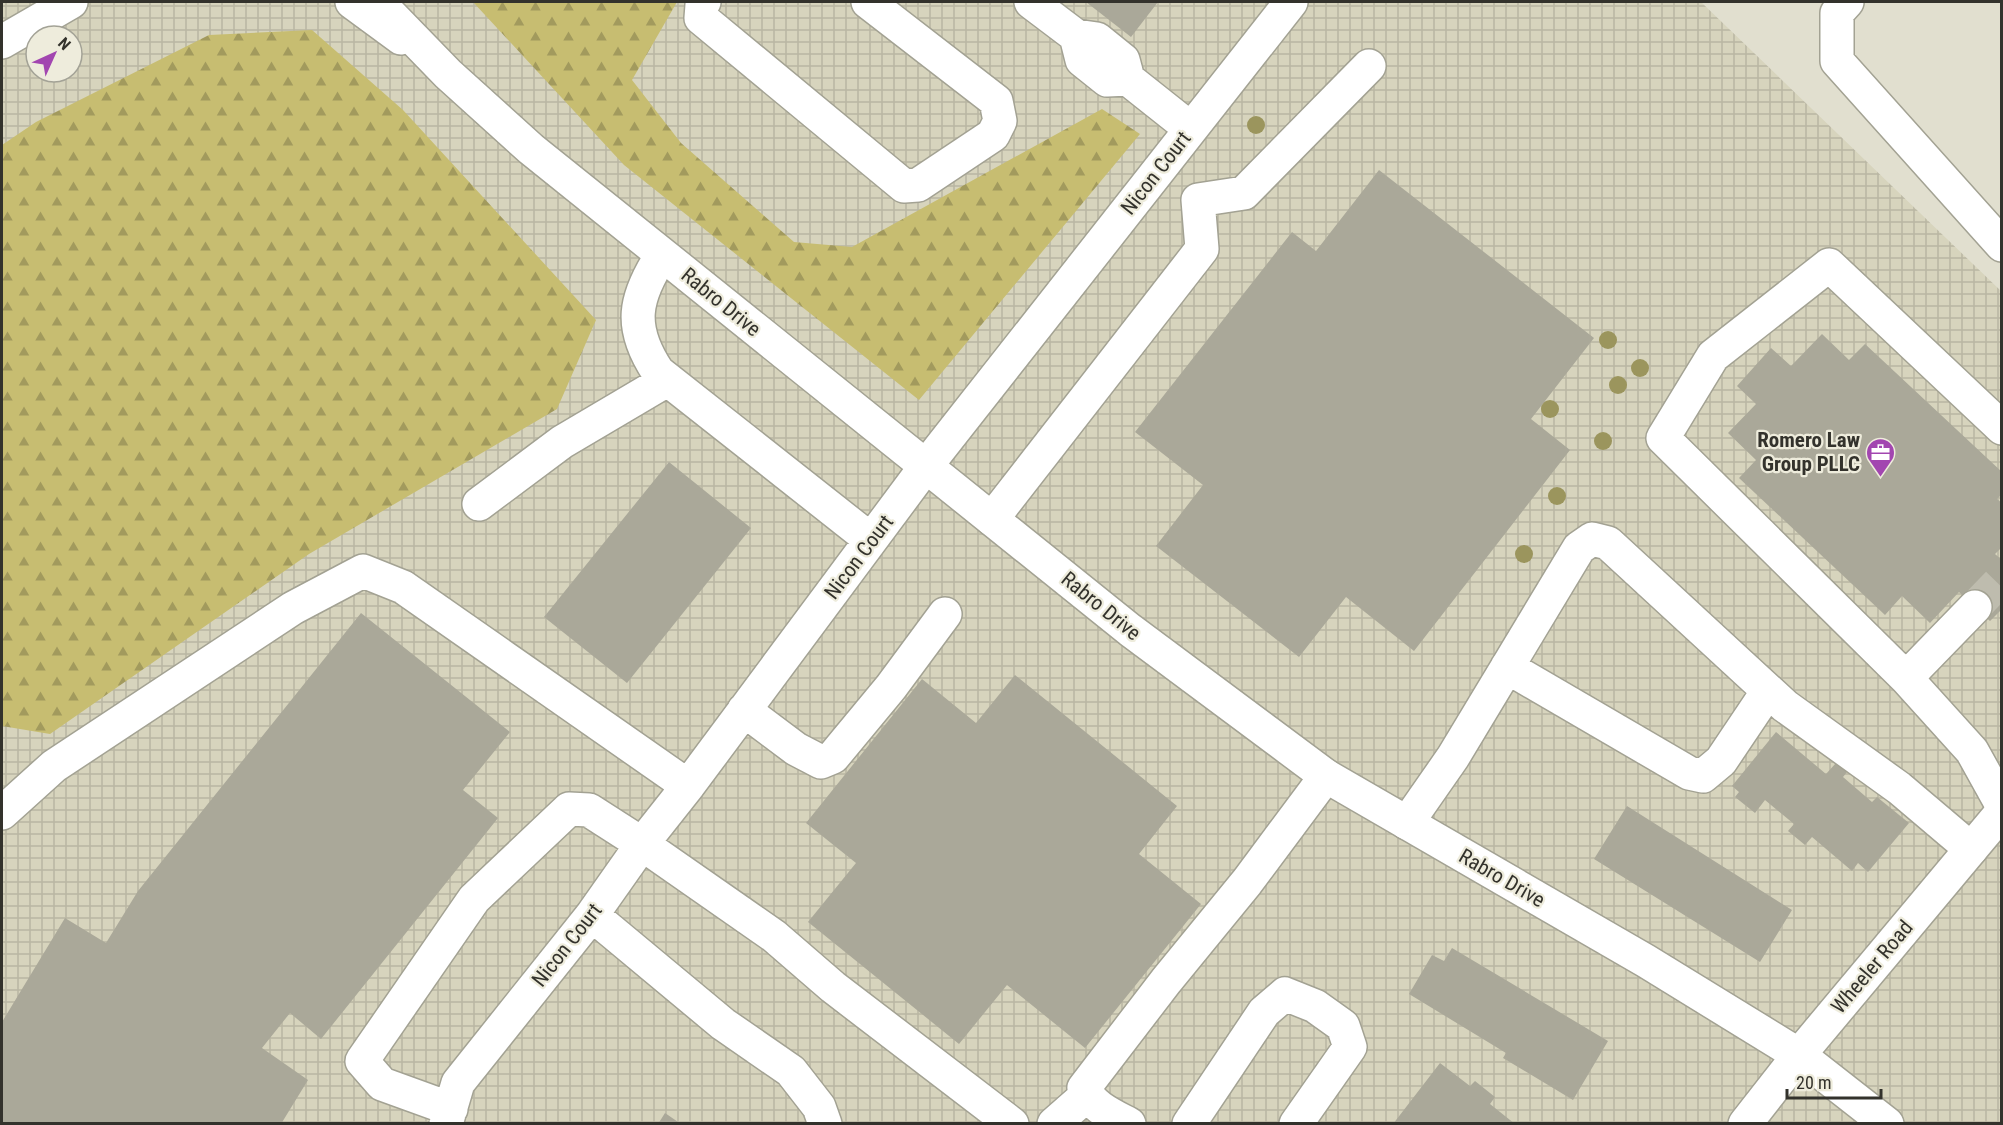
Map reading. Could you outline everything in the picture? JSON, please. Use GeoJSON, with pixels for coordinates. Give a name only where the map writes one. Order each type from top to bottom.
{"type":"FeatureCollection","features":[{"type":"Feature","properties":{"kind":"main road"},"geometry":{"type":"LineString","coordinates":[[2,42],[71,2]]}},
{"type":"Feature","properties":{"kind":"main road"},"geometry":{"type":"LineString","coordinates":[[352,2],[448,74]]}},
{"type":"Feature","properties":{"kind":"main road"},"geometry":{"type":"LineString","coordinates":[[704,2],[701,18],[904,186],[918,185],[993,135],[1000,121],[996,101],[868,2]]}},
{"type":"Feature","properties":{"kind":"main road"},"geometry":{"type":"LineString","coordinates":[[1032,2],[1076,36],[1097,39],[1123,60],[1128,79],[1191,129]]}},
{"type":"Feature","properties":{"kind":"main road","name":"Nicon Court"},"geometry":{"type":"LineString","coordinates":[[449,1116],[458,1083],[592,915],[642,844],[688,786],[926,466],[1291,2]]}},
{"type":"Feature","properties":{"kind":"main road"},"geometry":{"type":"LineString","coordinates":[[1847,2],[1837,13],[1837,61],[2001,245]]}},
{"type":"Feature","properties":{"kind":"main road","name":"Rabro Drive"},"geometry":{"type":"LineString","coordinates":[[388,9],[448,74],[522,142],[1130,630],[1326,776],[1646,961],[1799,1055],[1887,1124]]}},
{"type":"Feature","properties":{"kind":"main road"},"geometry":{"type":"LineString","coordinates":[[1198,200],[1244,193],[1369,66]]}},
{"type":"Feature","properties":{"kind":"main road"},"geometry":{"type":"LineString","coordinates":[[992,519],[1202,249],[1198,200],[1160,167]]}},
{"type":"Feature","properties":{"kind":"main road"},"geometry":{"type":"LineString","coordinates":[[662,255],[648,276],[638,308],[637,322],[643,347],[658,372],[872,540]]}},
{"type":"Feature","properties":{"kind":"main road"},"geometry":{"type":"LineString","coordinates":[[2001,428],[1829,265],[1713,356],[1663,438],[1906,678],[1972,751],[2001,805]]}},
{"type":"Feature","properties":{"kind":"main road"},"geometry":{"type":"LineString","coordinates":[[479,504],[562,442],[667,380]]}},
{"type":"Feature","properties":{"kind":"main road"},"geometry":{"type":"LineString","coordinates":[[1407,823],[1453,757],[1579,548],[1592,539],[1608,543],[1785,706],[1899,788],[1971,849]]}},
{"type":"Feature","properties":{"kind":"main road"},"geometry":{"type":"LineString","coordinates":[[2,813],[54,766],[293,608],[363,571],[403,587],[688,786]]}},
{"type":"Feature","properties":{"kind":"main road"},"geometry":{"type":"LineString","coordinates":[[1906,678],[1975,607]]}},
{"type":"Feature","properties":{"kind":"main road"},"geometry":{"type":"LineString","coordinates":[[744,710],[796,748],[821,762],[833,757],[891,687],[945,614]]}},
{"type":"Feature","properties":{"kind":"main road"},"geometry":{"type":"LineString","coordinates":[[1507,667],[1689,773],[1703,776],[1721,761],[1768,691]]}},
{"type":"Feature","properties":{"kind":"main road"},"geometry":{"type":"LineString","coordinates":[[1129,1124],[1106,1112],[1087,1095],[1084,1088],[1166,981],[1247,882],[1326,776]]}},
{"type":"Feature","properties":{"kind":"main road"},"geometry":{"type":"LineString","coordinates":[[449,1116],[382,1083],[362,1061],[474,899],[569,809],[589,810],[774,936],[833,987],[1012,1124]]}},
{"type":"Feature","properties":{"kind":"main road","name":"Wheeler Road"},"geometry":{"type":"LineString","coordinates":[[1745,1124],[1799,1055],[2001,813]]}},
{"type":"Feature","properties":{"kind":"main road"},"geometry":{"type":"LineString","coordinates":[[592,915],[723,1024],[791,1071],[819,1107],[825,1124]]}},
{"type":"Feature","properties":{"kind":"main road"},"geometry":{"type":"LineString","coordinates":[[1189,1124],[1263,1012],[1285,994],[1316,1006],[1343,1026],[1350,1047],[1296,1124]]}},
{"type":"Feature","properties":{"kind":"main road"},"geometry":{"type":"LineString","coordinates":[[1054,1124],[1087,1095]]}},
{"type":"Feature","properties":{"kind":"shaded area"},"geometry":{"type":"Polygon","coordinates":[[[2,2],[1701,2],[2001,291],[2001,1123],[2,1124],[2,2]]]}},
{"type":"Feature","properties":{"kind":"green space"},"geometry":{"type":"Polygon","coordinates":[[[473,2],[677,2],[632,80],[681,143],[794,242],[852,247],[1102,109],[1140,134],[919,400],[624,165],[473,2]]]}},
{"type":"Feature","properties":{"kind":"green space"},"geometry":{"type":"Polygon","coordinates":[[[312,30],[403,110],[596,320],[557,409],[309,554],[50,734],[2,726],[2,145],[36,122],[209,35],[312,30]]]}},
{"type":"Feature","properties":{"kind":"building"},"geometry":{"type":"Polygon","coordinates":[[[1086,2],[1158,2],[1131,37],[1086,2]]]}},
{"type":"Feature","properties":{"kind":"building"},"geometry":{"type":"Polygon","coordinates":[[[1379,170],[1594,338],[1531,419],[1570,450],[1414,651],[1346,597],[1299,657],[1156,546],[1203,485],[1135,432],[1292,232],[1316,251],[1379,170]]]}},
{"type":"Feature","properties":{"kind":"building"},"geometry":{"type":"Polygon","coordinates":[[[1822,334],[1849,360],[1865,344],[2002,472],[2002,494],[1997,499],[2002,503],[2002,547],[1995,554],[2002,560],[2002,609],[1990,621],[1959,592],[1930,623],[1902,596],[1885,615],[1739,478],[1756,460],[1728,433],[1756,404],[1737,386],[1771,348],[1791,366],[1822,334]]]}},
{"type":"Feature","properties":{"kind":"building"},"geometry":{"type":"Polygon","coordinates":[[[669,462],[751,528],[627,683],[544,617],[669,462]]]}},
{"type":"Feature","properties":{"kind":"building"},"geometry":{"type":"Polygon","coordinates":[[[361,613],[510,732],[463,790],[498,818],[321,1039],[290,1013],[262,1048],[308,1080],[281,1124],[2,1124],[2,1022],[65,918],[106,943],[138,891],[361,613]]]}},
{"type":"Feature","properties":{"kind":"building"},"geometry":{"type":"Polygon","coordinates":[[[1015,675],[1177,806],[1139,854],[1201,904],[1085,1048],[1007,985],[959,1044],[808,922],[856,863],[806,823],[922,679],[976,723],[1015,675]]]}},
{"type":"Feature","properties":{"kind":"building"},"geometry":{"type":"Polygon","coordinates":[[[1776,732],[1826,774],[1836,763],[1847,772],[1843,777],[1872,802],[1877,797],[1909,823],[1868,872],[1858,863],[1852,871],[1812,837],[1805,845],[1788,831],[1794,824],[1765,800],[1755,813],[1735,797],[1739,792],[1732,786],[1776,732]]]}},
{"type":"Feature","properties":{"kind":"building"},"geometry":{"type":"Polygon","coordinates":[[[1627,806],[1792,910],[1760,962],[1594,859],[1627,806]]]}},
{"type":"Feature","properties":{"kind":"building"},"geometry":{"type":"Polygon","coordinates":[[[1452,948],[1608,1041],[1573,1100],[1503,1058],[1506,1053],[1409,994],[1432,955],[1444,961],[1452,948]]]}},
{"type":"Feature","properties":{"kind":"building"},"geometry":{"type":"Polygon","coordinates":[[[1440,1063],[1470,1086],[1475,1081],[1495,1097],[1490,1104],[1515,1124],[1393,1124],[1440,1063]]]}},
{"type":"Feature","properties":{"kind":"building"},"geometry":{"type":"Polygon","coordinates":[[[665,1113],[681,1124],[658,1124],[665,1113]]]}},
{"type":"Feature","properties":{"kind":"tunnel"},"geometry":{"type":"LineString","coordinates":[[1975,607],[2002,579]]}},
{"type":"Feature","properties":{"kind":"place","name":"Romero Law Group PLLC"},"geometry":{"type":"Point","coordinates":[1881,478]}}]}
